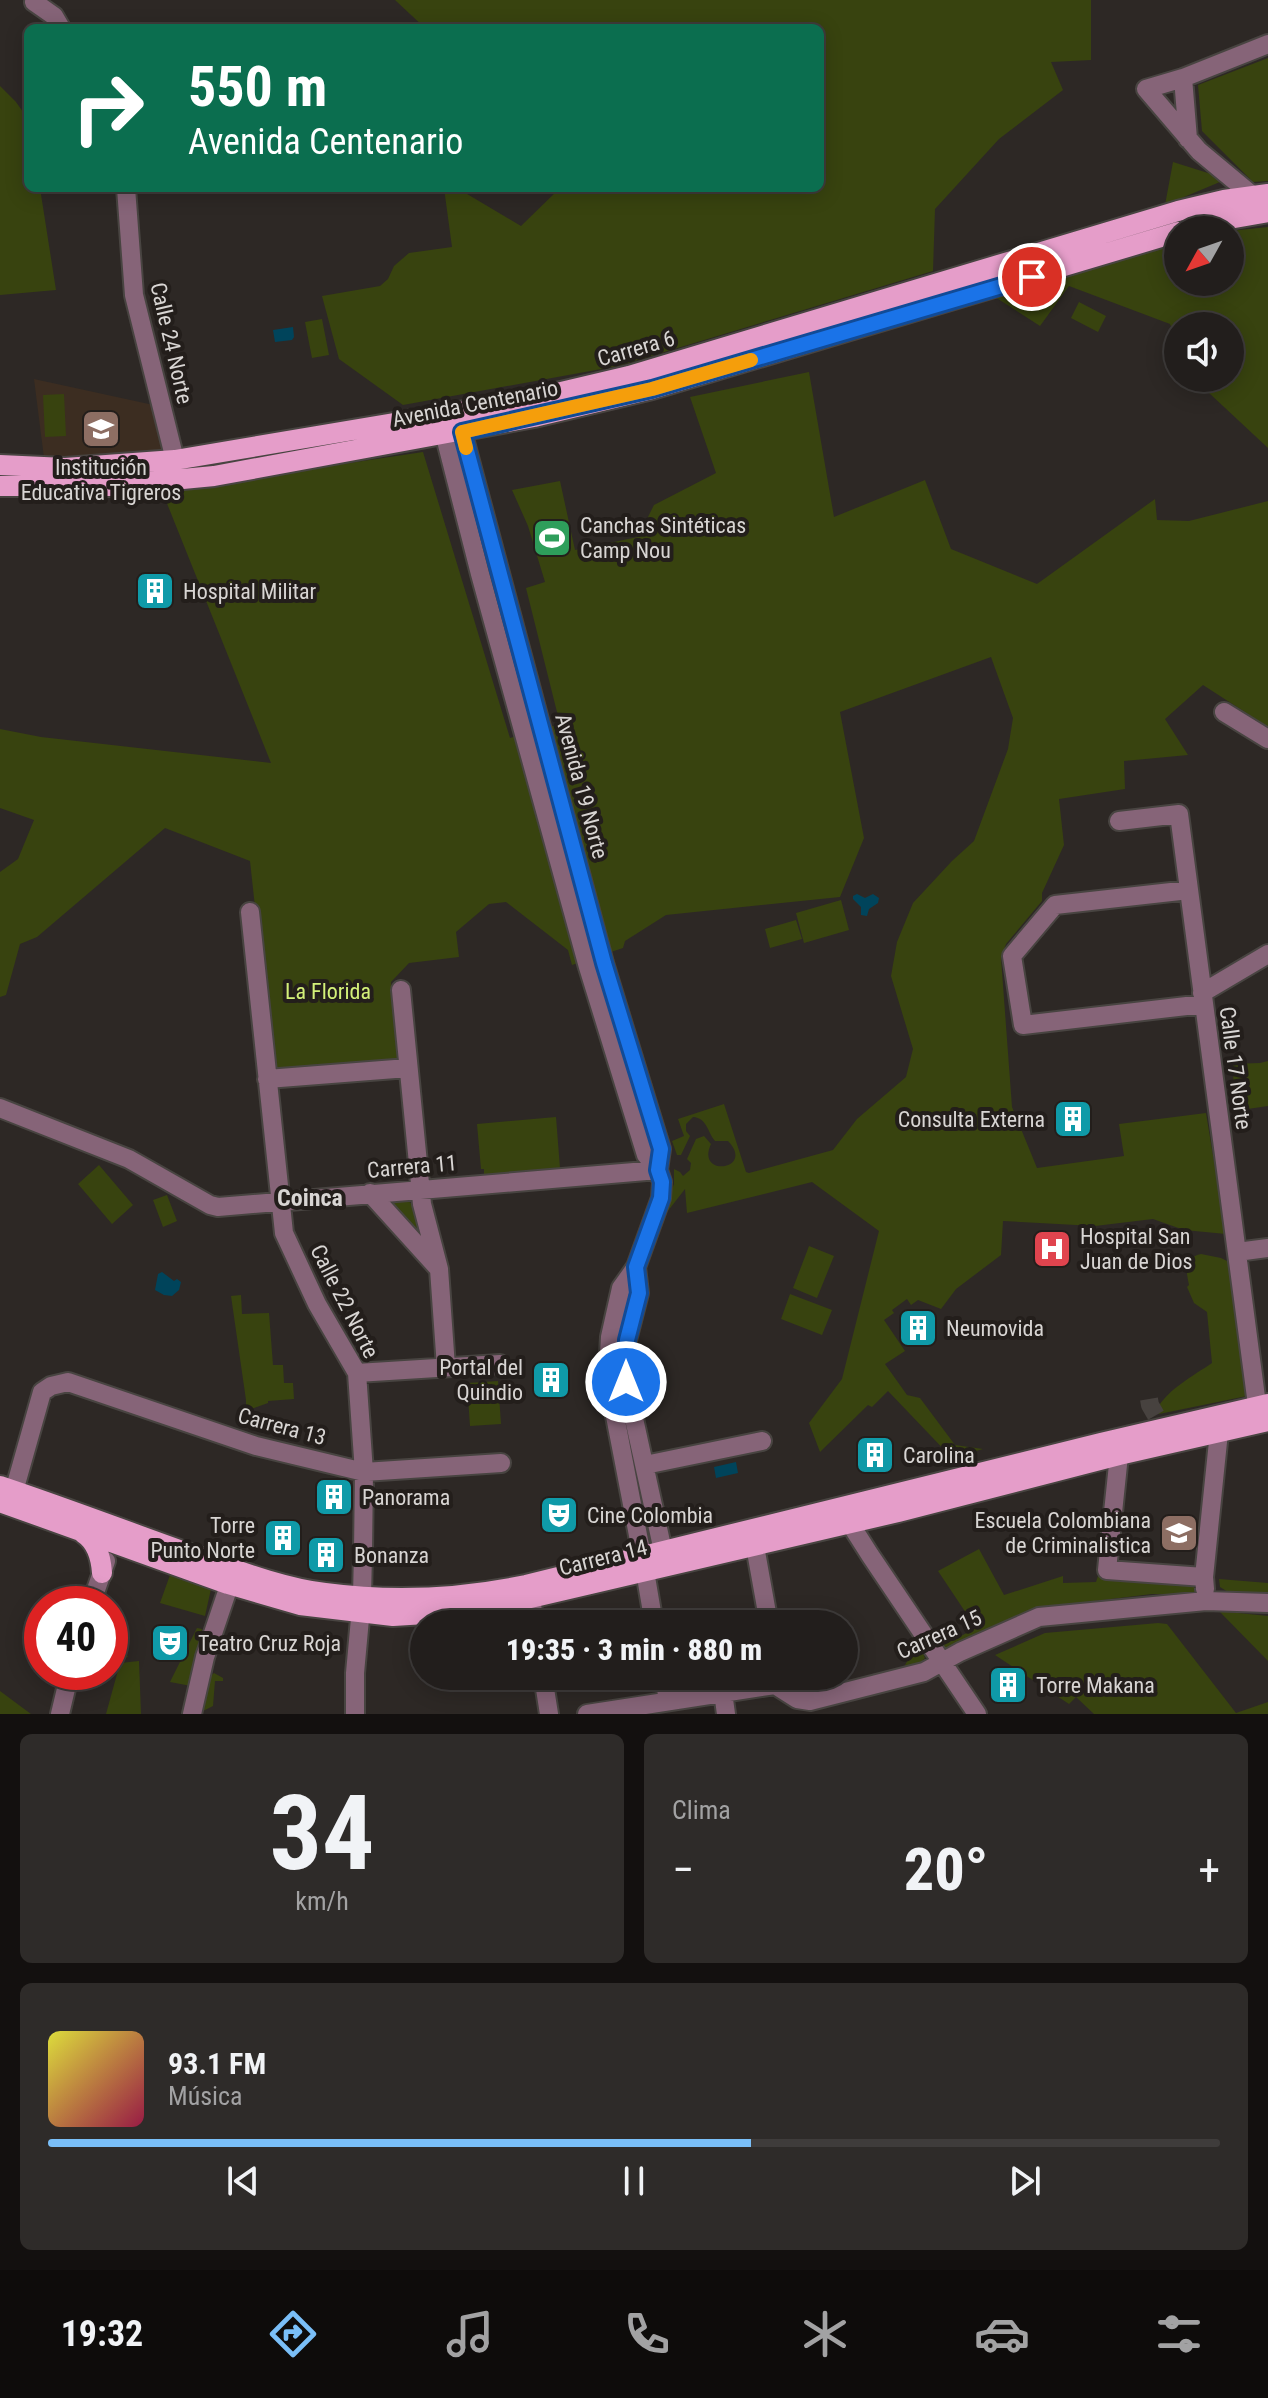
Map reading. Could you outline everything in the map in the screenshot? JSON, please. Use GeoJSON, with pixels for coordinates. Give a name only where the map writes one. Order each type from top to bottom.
{"type":"FeatureCollection","features":[{"type":"Feature","properties":{"kind":"main road","name":"Carrera 6"},"geometry":{"type":"LineString","coordinates":[[0,465],[37,477],[451,424],[519,402],[629,376],[1120,228],[1224,200],[1260,195]]}},
{"type":"Feature","properties":{"kind":"main road"},"geometry":{"type":"LineString","coordinates":[[1244,216],[1268,212]]}},
{"type":"Feature","properties":{"kind":"main road","name":"Avenida Centenario"},"geometry":{"type":"LineString","coordinates":[[0,486],[37,477],[109,486],[214,476],[451,424],[652,389],[1164,236]]}},
{"type":"Feature","properties":{"kind":"main road","name":"Carrera 14"},"geometry":{"type":"LineString","coordinates":[[362,1605],[479,1595],[755,1546],[846,1514],[898,1512],[1219,1432],[1263,1414]]}},
{"type":"Feature","properties":{"kind":"main road","name":"Carrera 14"},"geometry":{"type":"LineString","coordinates":[[6,1496],[112,1543],[231,1577],[322,1593],[393,1616],[475,1611],[531,1599],[643,1564],[663,1551],[846,1514],[1263,1414]]}},
{"type":"Feature","properties":{"kind":"main road","name":"Carrera 14"},"geometry":{"type":"LineString","coordinates":[[6,1496],[231,1577]]}},
{"type":"Feature","properties":{"kind":"main road"},"geometry":{"type":"LineString","coordinates":[[80,1531],[94,1542],[102,1573]]}},
{"type":"Feature","properties":{"kind":"street"},"geometry":{"type":"LineString","coordinates":[[34,2],[54,16],[59,24]]}},
{"type":"Feature","properties":{"kind":"street"},"geometry":{"type":"LineString","coordinates":[[1260,195],[1199,151],[1146,89],[1183,78],[1268,44]]}},
{"type":"Feature","properties":{"kind":"street"},"geometry":{"type":"LineString","coordinates":[[1183,78],[1188,139]]}},
{"type":"Feature","properties":{"kind":"street","name":"Calle 24 Norte"},"geometry":{"type":"LineString","coordinates":[[126,192],[134,295],[175,460]]}},
{"type":"Feature","properties":{"kind":"street","name":"Avenida 19 Norte"},"geometry":{"type":"LineString","coordinates":[[451,424],[480,574],[534,732],[646,1155],[658,1170],[662,1182],[661,1198],[636,1267],[621,1288],[610,1337],[609,1374],[651,1610]]}},
{"type":"Feature","properties":{"kind":"street"},"geometry":{"type":"LineString","coordinates":[[1224,712],[1268,739]]}},
{"type":"Feature","properties":{"kind":"street","name":"Calle 17 Norte"},"geometry":{"type":"LineString","coordinates":[[1119,821],[1179,814],[1237,1252],[1263,1414]]}},
{"type":"Feature","properties":{"kind":"street"},"geometry":{"type":"LineString","coordinates":[[1189,890],[1055,905],[1012,956],[1023,1025],[1203,998],[1268,954]]}},
{"type":"Feature","properties":{"kind":"street","name":"Calle 22 Norte"},"geometry":{"type":"LineString","coordinates":[[250,912],[284,1233],[317,1304],[357,1373],[364,1472],[362,1605],[355,1673],[355,1714]]}},
{"type":"Feature","properties":{"kind":"street"},"geometry":{"type":"LineString","coordinates":[[401,990],[420,1189],[439,1269],[446,1367]]}},
{"type":"Feature","properties":{"kind":"street"},"geometry":{"type":"LineString","coordinates":[[267,1079],[408,1068]]}},
{"type":"Feature","properties":{"kind":"street","name":"Carrera 11"},"geometry":{"type":"LineString","coordinates":[[0,1108],[129,1159],[218,1207],[658,1170]]}},
{"type":"Feature","properties":{"kind":"street"},"geometry":{"type":"LineString","coordinates":[[370,1193],[439,1269]]}},
{"type":"Feature","properties":{"kind":"street"},"geometry":{"type":"LineString","coordinates":[[1237,1252],[1268,1248]]}},
{"type":"Feature","properties":{"kind":"street","name":"Avenida 19 Norte"},"geometry":{"type":"LineString","coordinates":[[636,1267],[639,1293],[627,1340],[626,1382],[663,1551]]}},
{"type":"Feature","properties":{"kind":"street"},"geometry":{"type":"LineString","coordinates":[[357,1373],[500,1364]]}},
{"type":"Feature","properties":{"kind":"street","name":"Carrera 13"},"geometry":{"type":"LineString","coordinates":[[6,1496],[42,1392],[59,1383],[75,1384],[256,1446],[364,1472],[501,1463]]}},
{"type":"Feature","properties":{"kind":"street"},"geometry":{"type":"LineString","coordinates":[[1206,1601],[1204,1577],[1219,1432]]}},
{"type":"Feature","properties":{"kind":"street"},"geometry":{"type":"LineString","coordinates":[[645,1465],[762,1441]]}},
{"type":"Feature","properties":{"kind":"street"},"geometry":{"type":"LineString","coordinates":[[1119,1455],[1107,1570],[1204,1577]]}},
{"type":"Feature","properties":{"kind":"street"},"geometry":{"type":"LineString","coordinates":[[846,1514],[977,1714]]}},
{"type":"Feature","properties":{"kind":"street"},"geometry":{"type":"LineString","coordinates":[[97,1586],[112,1543]]}},
{"type":"Feature","properties":{"kind":"street"},"geometry":{"type":"LineString","coordinates":[[755,1546],[766,1610]]}},
{"type":"Feature","properties":{"kind":"street"},"geometry":{"type":"LineString","coordinates":[[192,1714],[205,1657],[231,1577]]}},
{"type":"Feature","properties":{"kind":"street"},"geometry":{"type":"LineString","coordinates":[[531,1599],[533,1610]]}},
{"type":"Feature","properties":{"kind":"street","name":"Carrera 15"},"geometry":{"type":"LineString","coordinates":[[858,1689],[924,1672],[960,1652],[1039,1617],[1206,1601],[1268,1603]]}},
{"type":"Feature","properties":{"kind":"street"},"geometry":{"type":"LineString","coordinates":[[60,1714],[66,1690]]}},
{"type":"Feature","properties":{"kind":"street"},"geometry":{"type":"LineString","coordinates":[[545,1690],[549,1714]]}},
{"type":"Feature","properties":{"kind":"street"},"geometry":{"type":"LineString","coordinates":[[666,1690],[668,1701]]}},
{"type":"Feature","properties":{"kind":"street","name":"Carrera 15"},"geometry":{"type":"LineString","coordinates":[[587,1714],[621,1712],[738,1690]]}},
{"type":"Feature","properties":{"kind":"street","name":"Carrera 15"},"geometry":{"type":"LineString","coordinates":[[787,1690],[797,1699],[810,1701],[853,1690]]}},
{"type":"Feature","properties":{"kind":"street"},"geometry":{"type":"LineString","coordinates":[[723,1692],[726,1714]]}},
{"type":"Feature","properties":{"kind":"shaded area","name":"Institución Educativa Tigreros"},"geometry":{"type":"Polygon","coordinates":[[[34,379],[158,406],[167,452],[44,458],[34,379]]]}},
{"type":"Feature","properties":{"kind":"green space"},"geometry":{"type":"Polygon","coordinates":[[[395,0],[1091,0],[1091,60],[1051,62],[1063,90],[999,139],[935,209],[933,271],[618,366],[403,405],[339,359],[322,296],[380,286],[388,279],[394,266],[409,253],[452,247],[445,192],[464,192],[521,226],[556,192],[824,192],[824,24],[421,24],[395,0]]]}},
{"type":"Feature","properties":{"kind":"green space"},"geometry":{"type":"Polygon","coordinates":[[[1268,58],[1268,181],[1253,182],[1202,131],[1198,85],[1268,58]]]}},
{"type":"Feature","properties":{"kind":"green space"},"geometry":{"type":"Polygon","coordinates":[[[0,86],[24,113],[24,192],[41,192],[56,290],[0,295],[0,86]]]}},
{"type":"Feature","properties":{"kind":"green space"},"geometry":{"type":"Polygon","coordinates":[[[1173,162],[1227,179],[1165,205],[1173,162]]]}},
{"type":"Feature","properties":{"kind":"green space"},"geometry":{"type":"Polygon","coordinates":[[[1268,227],[1268,448],[1208,392],[1244,392],[1244,312],[1164,312],[1164,322],[1069,286],[1040,326],[995,297],[1164,248],[1164,296],[1244,296],[1244,230],[1268,227]]]}},
{"type":"Feature","properties":{"kind":"green space"},"geometry":{"type":"Polygon","coordinates":[[[1079,302],[1106,316],[1098,332],[1071,318],[1079,302]]]}},
{"type":"Feature","properties":{"kind":"green space"},"geometry":{"type":"Polygon","coordinates":[[[322,319],[329,355],[312,358],[305,322],[322,319]]]}},
{"type":"Feature","properties":{"kind":"green space","name":"La Florida"},"geometry":{"type":"Polygon","coordinates":[[[809,372],[834,517],[925,480],[951,549],[1037,584],[1155,499],[1157,520],[1189,521],[1268,501],[1268,727],[1203,685],[1165,719],[1188,755],[1124,761],[1125,789],[1059,799],[1064,845],[1042,893],[1042,901],[1006,944],[1001,958],[1012,1107],[1037,1168],[1124,1156],[1119,1124],[1206,1113],[1226,1234],[1184,1230],[1153,1219],[1095,1226],[1003,1221],[1001,1255],[956,1289],[941,1309],[918,1300],[911,1305],[907,1299],[892,1310],[894,1313],[884,1320],[905,1351],[885,1364],[907,1395],[920,1398],[955,1445],[983,1449],[952,1458],[888,1391],[872,1407],[868,1405],[820,1452],[809,1423],[842,1379],[879,1231],[812,1182],[687,1213],[685,1189],[661,1216],[674,1184],[674,1169],[683,1176],[690,1170],[691,1163],[687,1159],[696,1139],[704,1136],[711,1144],[708,1155],[717,1166],[731,1164],[735,1158],[735,1151],[728,1141],[715,1141],[704,1122],[693,1117],[686,1124],[690,1136],[681,1155],[677,1155],[672,1141],[684,1136],[678,1119],[724,1104],[746,1172],[749,1173],[833,1150],[857,1119],[906,1077],[913,1049],[891,976],[897,942],[913,903],[974,841],[1008,749],[1013,718],[991,657],[840,712],[864,838],[840,897],[666,915],[625,941],[623,948],[572,965],[568,950],[506,902],[489,904],[456,932],[459,957],[409,963],[391,982],[399,1061],[277,1072],[272,1064],[250,861],[165,828],[37,937],[20,944],[6,995],[0,997],[0,872],[18,859],[34,820],[0,808],[0,729],[41,737],[271,763],[162,491],[423,452],[510,738],[560,724],[526,588],[545,582],[528,526],[512,490],[560,481],[575,550],[638,537],[654,505],[716,473],[690,397],[809,372]]]}},
{"type":"Feature","properties":{"kind":"green space"},"geometry":{"type":"Polygon","coordinates":[[[64,394],[66,436],[45,437],[43,395],[64,394]]]}},
{"type":"Feature","properties":{"kind":"green space"},"geometry":{"type":"Polygon","coordinates":[[[841,900],[849,930],[804,943],[796,913],[841,900]]]}},
{"type":"Feature","properties":{"kind":"green space"},"geometry":{"type":"Polygon","coordinates":[[[796,920],[802,939],[770,948],[765,929],[796,920]]]}},
{"type":"Feature","properties":{"kind":"green space"},"geometry":{"type":"Polygon","coordinates":[[[1268,1061],[1268,1106],[1234,1111],[1233,1064],[1268,1061]]]}},
{"type":"Feature","properties":{"kind":"green space"},"geometry":{"type":"Polygon","coordinates":[[[556,1117],[560,1168],[484,1176],[477,1124],[556,1117]]]}},
{"type":"Feature","properties":{"kind":"green space"},"geometry":{"type":"Polygon","coordinates":[[[99,1165],[133,1205],[112,1224],[78,1184],[99,1165]]]}},
{"type":"Feature","properties":{"kind":"green space"},"geometry":{"type":"Polygon","coordinates":[[[167,1195],[177,1221],[163,1227],[153,1200],[167,1195]]]}},
{"type":"Feature","properties":{"kind":"green space"},"geometry":{"type":"Polygon","coordinates":[[[406,1199],[414,1206],[421,1237],[386,1201],[406,1199]]]}},
{"type":"Feature","properties":{"kind":"green space"},"geometry":{"type":"Polygon","coordinates":[[[809,1246],[834,1256],[817,1298],[793,1288],[809,1246]]]}},
{"type":"Feature","properties":{"kind":"green space"},"geometry":{"type":"Polygon","coordinates":[[[1201,1254],[1231,1263],[1247,1396],[1159,1414],[1157,1409],[1168,1395],[1212,1363],[1207,1312],[1194,1303],[1187,1287],[1189,1262],[1201,1254]]]}},
{"type":"Feature","properties":{"kind":"green space"},"geometry":{"type":"Polygon","coordinates":[[[790,1294],[832,1310],[822,1335],[781,1319],[790,1294]]]}},
{"type":"Feature","properties":{"kind":"green space"},"geometry":{"type":"Polygon","coordinates":[[[241,1295],[242,1314],[269,1313],[273,1365],[283,1365],[284,1383],[293,1383],[294,1399],[268,1401],[246,1411],[231,1296],[241,1295]]]}},
{"type":"Feature","properties":{"kind":"green space"},"geometry":{"type":"Polygon","coordinates":[[[498,1381],[501,1424],[470,1426],[467,1383],[498,1381]]]}},
{"type":"Feature","properties":{"kind":"green space"},"geometry":{"type":"Polygon","coordinates":[[[979,1549],[1004,1595],[1063,1576],[1063,1583],[1096,1582],[1098,1576],[1193,1584],[1198,1595],[1152,1594],[1037,1608],[948,1649],[942,1646],[976,1628],[938,1571],[979,1549]]]}},
{"type":"Feature","properties":{"kind":"green space"},"geometry":{"type":"Polygon","coordinates":[[[170,1575],[211,1589],[205,1616],[160,1603],[170,1575]]]}},
{"type":"Feature","properties":{"kind":"green space"},"geometry":{"type":"Polygon","coordinates":[[[1219,1579],[1268,1583],[1268,1593],[1228,1592],[1220,1587],[1219,1579]]]}},
{"type":"Feature","properties":{"kind":"green space"},"geometry":{"type":"Polygon","coordinates":[[[1219,1611],[1268,1616],[1268,1661],[1219,1611]]]}},
{"type":"Feature","properties":{"kind":"green space"},"geometry":{"type":"Polygon","coordinates":[[[1167,1624],[1236,1713],[1268,1702],[1268,1714],[1094,1714],[1076,1697],[1069,1704],[995,1655],[1045,1633],[1167,1624]]]}},
{"type":"Feature","properties":{"kind":"green space"},"geometry":{"type":"Polygon","coordinates":[[[197,1628],[202,1629],[191,1686],[170,1682],[197,1628]]]}},
{"type":"Feature","properties":{"kind":"green space"},"geometry":{"type":"Polygon","coordinates":[[[921,1649],[925,1658],[915,1668],[858,1681],[858,1678],[904,1667],[911,1654],[921,1649]]]}},
{"type":"Feature","properties":{"kind":"green space"},"geometry":{"type":"Polygon","coordinates":[[[139,1661],[141,1714],[106,1714],[113,1690],[128,1690],[128,1662],[139,1661]]]}},
{"type":"Feature","properties":{"kind":"green space"},"geometry":{"type":"Polygon","coordinates":[[[214,1673],[223,1681],[215,1681],[213,1706],[203,1711],[207,1679],[214,1673]]]}},
{"type":"Feature","properties":{"kind":"green space"},"geometry":{"type":"Polygon","coordinates":[[[0,1691],[31,1714],[0,1714],[0,1691]]]}},
{"type":"Feature","properties":{"kind":"water"},"geometry":{"type":"Polygon","coordinates":[[[293,327],[292,340],[275,342],[273,330],[293,327]]]}},
{"type":"Feature","properties":{"kind":"water"},"geometry":{"type":"Polygon","coordinates":[[[857,894],[865,898],[873,894],[879,898],[867,916],[861,915],[861,907],[853,899],[857,894]]]}},
{"type":"Feature","properties":{"kind":"water"},"geometry":{"type":"Polygon","coordinates":[[[162,1272],[181,1282],[179,1290],[172,1296],[155,1290],[158,1274],[162,1272]]]}},
{"type":"Feature","properties":{"kind":"water"},"geometry":{"type":"Polygon","coordinates":[[[736,1462],[738,1473],[716,1478],[714,1467],[736,1462]]]}},
{"type":"Feature","properties":{"kind":"tunnel"},"geometry":{"type":"LineString","coordinates":[[1149,1399],[1169,1438]]}},
{"type":"Feature","properties":{"kind":"slow traffic"},"geometry":{"type":"LineString","coordinates":[[466,448],[462,432],[652,389],[751,360]]}},
{"type":"Feature","properties":{"kind":"place","name":"Institución Educativa Tigreros"},"geometry":{"type":"Point","coordinates":[101,429]}},
{"type":"Feature","properties":{"kind":"place","name":"Canchas Sintéticas Camp Nou"},"geometry":{"type":"Point","coordinates":[552,538]}},
{"type":"Feature","properties":{"kind":"place","name":"Hospital Militar"},"geometry":{"type":"Point","coordinates":[155,591]}},
{"type":"Feature","properties":{"kind":"place","name":"Consulta Externa"},"geometry":{"type":"Point","coordinates":[1073,1119]}},
{"type":"Feature","properties":{"kind":"place","name":"Hospital San Juan de Dios"},"geometry":{"type":"Point","coordinates":[1052,1249]}},
{"type":"Feature","properties":{"kind":"place","name":"Neumovida"},"geometry":{"type":"Point","coordinates":[918,1328]}},
{"type":"Feature","properties":{"kind":"place","name":"Portal del Quindio"},"geometry":{"type":"Point","coordinates":[551,1380]}},
{"type":"Feature","properties":{"kind":"place","name":"Carolina"},"geometry":{"type":"Point","coordinates":[875,1455]}},
{"type":"Feature","properties":{"kind":"place","name":"Panorama"},"geometry":{"type":"Point","coordinates":[334,1497]}},
{"type":"Feature","properties":{"kind":"place","name":"Cine Colombia"},"geometry":{"type":"Point","coordinates":[559,1515]}},
{"type":"Feature","properties":{"kind":"place","name":"Escuela Colombiana de Criminalistica"},"geometry":{"type":"Point","coordinates":[1179,1533]}},
{"type":"Feature","properties":{"kind":"place","name":"Torre Punto Norte"},"geometry":{"type":"Point","coordinates":[283,1538]}},
{"type":"Feature","properties":{"kind":"place","name":"Bonanza"},"geometry":{"type":"Point","coordinates":[326,1555]}},
{"type":"Feature","properties":{"kind":"place","name":"Teatro Cruz Roja"},"geometry":{"type":"Point","coordinates":[170,1643]}},
{"type":"Feature","properties":{"kind":"place","name":"Torre Makana"},"geometry":{"type":"Point","coordinates":[1008,1685]}},
{"type":"Feature","properties":{"kind":"district","name":"Coinca"},"geometry":{"type":"Point","coordinates":[310,1198]}},
{"type":"Feature","properties":{"kind":"route"},"geometry":{"type":"LineString","coordinates":[[626,1382],[627,1340],[639,1293],[636,1267],[661,1198],[662,1182],[658,1170],[661,1149],[604,963],[462,432],[652,389],[1032,277]]}}]}
